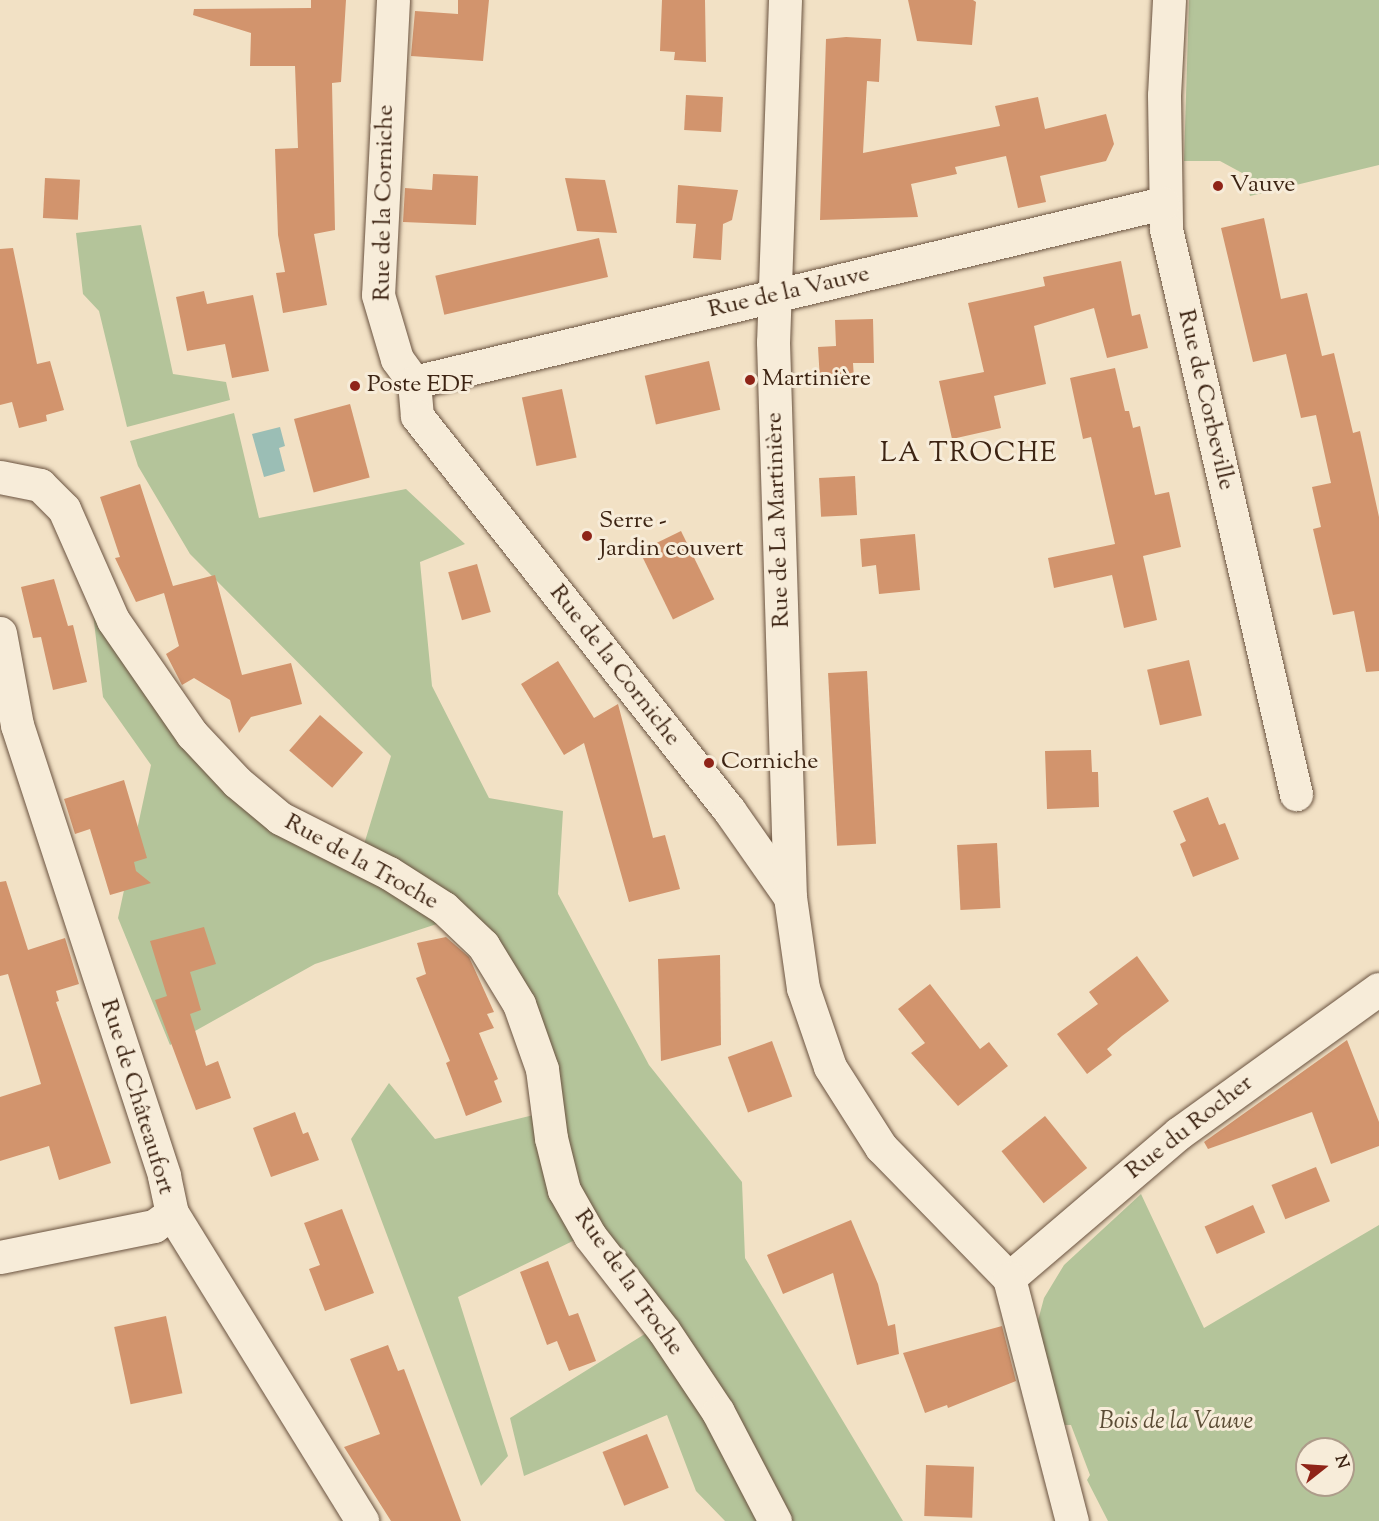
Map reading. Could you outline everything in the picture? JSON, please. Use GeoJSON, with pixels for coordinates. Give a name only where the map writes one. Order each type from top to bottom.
{"type":"FeatureCollection","features":[{"type":"Feature","properties":{"kind":"street","name":"Rue de la Corniche"},"geometry":{"type":"LineString","coordinates":[[393,0],[378,295],[397,359],[414,382],[417,416],[729,810],[790,897],[803,988],[830,1067],[881,1146],[1009,1278]]}},
{"type":"Feature","properties":{"kind":"street","name":"Rue de La Martinière"},"geometry":{"type":"LineString","coordinates":[[785,0],[775,297],[790,897]]}},
{"type":"Feature","properties":{"kind":"street","name":"Rue de Corbeville"},"geometry":{"type":"LineString","coordinates":[[1169,0],[1163,203],[1296,794]]}},
{"type":"Feature","properties":{"kind":"street","name":"Rue de la Vauve"},"geometry":{"type":"LineString","coordinates":[[414,382],[1163,203]]}},
{"type":"Feature","properties":{"kind":"street","name":"Rue de la Troche"},"geometry":{"type":"LineString","coordinates":[[0,477],[40,485],[64,509],[113,620],[192,734],[237,782],[280,818],[389,873],[444,908],[483,945],[519,1004],[542,1069],[551,1138],[564,1190],[590,1236],[664,1331],[718,1412],[775,1521]]}},
{"type":"Feature","properties":{"kind":"street","name":"Rue de Châteaufort"},"geometry":{"type":"LineString","coordinates":[[0,633],[17,725],[155,1148],[172,1213],[362,1521]]}},
{"type":"Feature","properties":{"kind":"street","name":"Rue du Rocher"},"geometry":{"type":"LineString","coordinates":[[1009,1278],[1179,1133],[1379,989]]}},
{"type":"Feature","properties":{"kind":"street"},"geometry":{"type":"LineString","coordinates":[[0,1257],[154,1226],[172,1213]]}},
{"type":"Feature","properties":{"kind":"street"},"geometry":{"type":"LineString","coordinates":[[1009,1278],[1072,1521]]}},
{"type":"Feature","properties":{"kind":"green space"},"geometry":{"type":"Polygon","coordinates":[[[1189,0],[1379,0],[1379,165],[1250,196],[1244,174],[1220,161],[1184,161],[1189,0]]]}},
{"type":"Feature","properties":{"kind":"green space"},"geometry":{"type":"Polygon","coordinates":[[[141,225],[173,374],[226,382],[230,400],[127,427],[99,311],[83,294],[76,233],[141,225]]]}},
{"type":"Feature","properties":{"kind":"green space"},"geometry":{"type":"Polygon","coordinates":[[[234,413],[259,518],[406,489],[465,544],[420,562],[432,686],[489,798],[563,811],[558,894],[649,1065],[742,1182],[745,1258],[903,1521],[725,1521],[696,1491],[667,1415],[524,1476],[510,1418],[648,1332],[579,1238],[458,1297],[508,1456],[481,1486],[351,1139],[389,1083],[435,1139],[550,1111],[544,1072],[452,919],[315,964],[170,1045],[118,918],[151,765],[103,697],[92,605],[187,738],[358,864],[391,756],[190,554],[138,466],[130,441],[234,413]]]}},
{"type":"Feature","properties":{"kind":"green space","name":"Bois de la Vauve"},"geometry":{"type":"Polygon","coordinates":[[[1141,1194],[1204,1328],[1379,1225],[1379,1521],[1108,1521],[1087,1480],[1090,1475],[1071,1425],[1059,1425],[1036,1328],[1044,1298],[1064,1265],[1141,1194]]]}},
{"type":"Feature","properties":{"kind":"water"},"geometry":{"type":"Polygon","coordinates":[[[280,427],[285,446],[279,448],[285,471],[264,477],[252,434],[280,427]]]}},
{"type":"Feature","properties":{"kind":"building"},"geometry":{"type":"Polygon","coordinates":[[[311,0],[346,0],[341,82],[332,83],[335,230],[314,234],[327,305],[283,313],[276,273],[285,272],[278,235],[275,149],[298,148],[295,66],[250,66],[251,33],[193,15],[194,9],[311,8],[311,0]]]}},
{"type":"Feature","properties":{"kind":"building"},"geometry":{"type":"Polygon","coordinates":[[[458,0],[489,0],[483,61],[411,56],[415,11],[458,14],[458,0]]]}},
{"type":"Feature","properties":{"kind":"building"},"geometry":{"type":"Polygon","coordinates":[[[662,0],[705,0],[706,62],[674,60],[675,52],[660,51],[662,0]]]}},
{"type":"Feature","properties":{"kind":"building"},"geometry":{"type":"Polygon","coordinates":[[[908,0],[973,0],[976,2],[972,45],[917,41],[908,0]]]}},
{"type":"Feature","properties":{"kind":"building"},"geometry":{"type":"Polygon","coordinates":[[[846,37],[881,39],[879,82],[867,81],[863,153],[1000,126],[995,106],[1038,97],[1045,129],[1106,114],[1114,144],[1106,161],[1040,176],[1046,202],[1018,208],[1006,156],[955,167],[957,174],[911,184],[918,217],[820,220],[826,39],[846,37]]]}},
{"type":"Feature","properties":{"kind":"building"},"geometry":{"type":"Polygon","coordinates":[[[686,95],[723,97],[721,132],[684,130],[686,95]]]}},
{"type":"Feature","properties":{"kind":"building"},"geometry":{"type":"Polygon","coordinates":[[[433,174],[478,176],[476,225],[403,222],[405,188],[432,190],[433,174]]]}},
{"type":"Feature","properties":{"kind":"building"},"geometry":{"type":"Polygon","coordinates":[[[45,178],[80,180],[78,220],[43,218],[45,178]]]}},
{"type":"Feature","properties":{"kind":"building"},"geometry":{"type":"Polygon","coordinates":[[[565,178],[605,180],[617,233],[577,231],[565,178]]]}},
{"type":"Feature","properties":{"kind":"building"},"geometry":{"type":"Polygon","coordinates":[[[678,185],[738,190],[732,220],[723,224],[721,260],[693,258],[696,224],[676,223],[678,185]]]}},
{"type":"Feature","properties":{"kind":"building"},"geometry":{"type":"Polygon","coordinates":[[[1264,218],[1281,299],[1307,293],[1322,356],[1334,353],[1353,433],[1360,431],[1379,517],[1379,671],[1366,672],[1354,611],[1333,615],[1313,529],[1321,527],[1312,487],[1331,483],[1316,415],[1301,418],[1286,354],[1253,362],[1221,228],[1264,218]]]}},
{"type":"Feature","properties":{"kind":"building"},"geometry":{"type":"Polygon","coordinates":[[[599,238],[608,277],[444,315],[435,276],[599,238]]]}},
{"type":"Feature","properties":{"kind":"building"},"geometry":{"type":"Polygon","coordinates":[[[13,248],[37,364],[50,361],[64,410],[46,415],[47,421],[19,428],[12,402],[0,405],[0,249],[13,248]]]}},
{"type":"Feature","properties":{"kind":"building"},"geometry":{"type":"Polygon","coordinates":[[[1121,261],[1132,316],[1140,314],[1148,348],[1107,358],[1094,308],[1034,326],[1046,384],[994,396],[1001,428],[952,439],[939,381],[984,372],[968,303],[1045,286],[1043,277],[1121,261]]]}},
{"type":"Feature","properties":{"kind":"building"},"geometry":{"type":"Polygon","coordinates":[[[204,291],[207,304],[253,295],[269,371],[232,378],[225,344],[187,351],[176,297],[204,291]]]}},
{"type":"Feature","properties":{"kind":"building"},"geometry":{"type":"Polygon","coordinates":[[[873,319],[874,363],[853,363],[854,379],[820,381],[818,347],[836,346],[835,320],[873,319]]]}},
{"type":"Feature","properties":{"kind":"building"},"geometry":{"type":"Polygon","coordinates":[[[709,361],[720,410],[656,425],[645,376],[709,361]]]}},
{"type":"Feature","properties":{"kind":"building"},"geometry":{"type":"Polygon","coordinates":[[[1115,368],[1125,411],[1129,411],[1133,428],[1140,426],[1155,495],[1169,492],[1181,547],[1143,556],[1157,620],[1124,628],[1112,575],[1054,588],[1048,558],[1115,544],[1091,437],[1083,439],[1070,378],[1115,368]]]}},
{"type":"Feature","properties":{"kind":"building"},"geometry":{"type":"Polygon","coordinates":[[[562,389],[577,457],[536,466],[522,398],[562,389]]]}},
{"type":"Feature","properties":{"kind":"building"},"geometry":{"type":"Polygon","coordinates":[[[350,404],[370,477],[314,492],[294,419],[350,404]]]}},
{"type":"Feature","properties":{"kind":"building"},"geometry":{"type":"Polygon","coordinates":[[[855,476],[857,515],[821,517],[819,478],[855,476]]]}},
{"type":"Feature","properties":{"kind":"building"},"geometry":{"type":"Polygon","coordinates":[[[140,484],[173,586],[215,575],[242,675],[291,663],[302,704],[251,717],[239,733],[230,700],[194,678],[182,685],[166,654],[179,646],[164,593],[136,602],[115,558],[120,557],[100,497],[140,484]]]}},
{"type":"Feature","properties":{"kind":"building"},"geometry":{"type":"Polygon","coordinates":[[[681,531],[714,599],[673,619],[640,551],[681,531]]]}},
{"type":"Feature","properties":{"kind":"building"},"geometry":{"type":"Polygon","coordinates":[[[915,534],[920,590],[879,594],[876,565],[862,567],[860,539],[915,534]]]}},
{"type":"Feature","properties":{"kind":"building"},"geometry":{"type":"Polygon","coordinates":[[[477,564],[491,612],[462,620],[448,572],[477,564]]]}},
{"type":"Feature","properties":{"kind":"building"},"geometry":{"type":"Polygon","coordinates":[[[54,579],[68,626],[73,625],[87,682],[53,690],[41,637],[33,638],[21,587],[54,579]]]}},
{"type":"Feature","properties":{"kind":"building"},"geometry":{"type":"Polygon","coordinates":[[[1189,660],[1202,716],[1160,725],[1147,670],[1189,660]]]}},
{"type":"Feature","properties":{"kind":"building"},"geometry":{"type":"Polygon","coordinates":[[[558,661],[594,718],[618,704],[653,838],[665,835],[680,889],[629,902],[584,743],[564,755],[521,684],[558,661]]]}},
{"type":"Feature","properties":{"kind":"building"},"geometry":{"type":"Polygon","coordinates":[[[867,671],[876,844],[837,846],[828,673],[867,671]]]}},
{"type":"Feature","properties":{"kind":"building"},"geometry":{"type":"Polygon","coordinates":[[[320,715],[363,752],[332,788],[289,750],[320,715]]]}},
{"type":"Feature","properties":{"kind":"building"},"geometry":{"type":"Polygon","coordinates":[[[1091,750],[1092,772],[1098,772],[1099,807],[1047,809],[1045,751],[1091,750]]]}},
{"type":"Feature","properties":{"kind":"building"},"geometry":{"type":"Polygon","coordinates":[[[124,780],[147,858],[134,862],[136,871],[151,883],[110,895],[90,829],[75,834],[64,799],[124,780]]]}},
{"type":"Feature","properties":{"kind":"building"},"geometry":{"type":"Polygon","coordinates":[[[1208,797],[1219,825],[1225,823],[1239,859],[1193,877],[1180,844],[1186,841],[1173,811],[1208,797]]]}},
{"type":"Feature","properties":{"kind":"building"},"geometry":{"type":"Polygon","coordinates":[[[997,843],[1000,908],[960,910],[957,845],[997,843]]]}},
{"type":"Feature","properties":{"kind":"building"},"geometry":{"type":"Polygon","coordinates":[[[6,881],[28,950],[65,938],[79,984],[56,991],[59,1001],[56,1002],[111,1163],[59,1180],[49,1146],[0,1161],[0,1097],[41,1084],[8,974],[0,976],[0,882],[6,881]]]}},
{"type":"Feature","properties":{"kind":"building"},"geometry":{"type":"Polygon","coordinates":[[[204,927],[216,964],[190,972],[201,1010],[190,1014],[206,1066],[218,1061],[231,1098],[196,1110],[155,1000],[167,996],[150,941],[204,927]]]}},
{"type":"Feature","properties":{"kind":"building"},"geometry":{"type":"Polygon","coordinates":[[[446,937],[469,957],[494,1012],[487,1014],[494,1028],[479,1033],[498,1079],[494,1081],[502,1102],[466,1116],[446,1063],[450,1061],[416,978],[426,974],[417,943],[446,937]]]}},
{"type":"Feature","properties":{"kind":"building"},"geometry":{"type":"Polygon","coordinates":[[[720,955],[721,1045],[661,1061],[658,959],[720,955]]]}},
{"type":"Feature","properties":{"kind":"building"},"geometry":{"type":"Polygon","coordinates":[[[1137,956],[1169,1001],[1107,1049],[1112,1055],[1087,1074],[1057,1034],[1098,1004],[1089,992],[1137,956]]]}},
{"type":"Feature","properties":{"kind":"building"},"geometry":{"type":"Polygon","coordinates":[[[930,984],[980,1049],[989,1042],[1008,1066],[958,1106],[911,1053],[925,1043],[898,1009],[930,984]]]}},
{"type":"Feature","properties":{"kind":"building"},"geometry":{"type":"Polygon","coordinates":[[[1347,1040],[1379,1122],[1379,1146],[1331,1164],[1312,1112],[1208,1149],[1204,1142],[1347,1040]]]}},
{"type":"Feature","properties":{"kind":"building"},"geometry":{"type":"Polygon","coordinates":[[[772,1041],[792,1096],[748,1113],[728,1057],[772,1041]]]}},
{"type":"Feature","properties":{"kind":"building"},"geometry":{"type":"Polygon","coordinates":[[[295,1112],[303,1134],[308,1132],[319,1160],[271,1177],[253,1128],[295,1112]]]}},
{"type":"Feature","properties":{"kind":"building"},"geometry":{"type":"Polygon","coordinates":[[[1045,1116],[1087,1168],[1044,1203],[1001,1151],[1045,1116]]]}},
{"type":"Feature","properties":{"kind":"building"},"geometry":{"type":"Polygon","coordinates":[[[1316,1167],[1330,1201],[1285,1219],[1271,1185],[1316,1167]]]}},
{"type":"Feature","properties":{"kind":"building"},"geometry":{"type":"Polygon","coordinates":[[[1253,1205],[1265,1232],[1217,1254],[1205,1227],[1253,1205]]]}},
{"type":"Feature","properties":{"kind":"building"},"geometry":{"type":"Polygon","coordinates":[[[342,1209],[374,1293],[325,1311],[309,1269],[320,1265],[304,1223],[342,1209]]]}},
{"type":"Feature","properties":{"kind":"building"},"geometry":{"type":"Polygon","coordinates":[[[851,1220],[878,1284],[888,1326],[895,1324],[899,1354],[857,1365],[833,1273],[783,1294],[767,1255],[851,1220]]]}},
{"type":"Feature","properties":{"kind":"building"},"geometry":{"type":"Polygon","coordinates":[[[548,1261],[569,1316],[578,1313],[596,1361],[569,1371],[557,1341],[547,1345],[520,1272],[548,1261]]]}},
{"type":"Feature","properties":{"kind":"building"},"geometry":{"type":"Polygon","coordinates":[[[166,1316],[182,1393],[131,1404],[114,1327],[166,1316]]]}},
{"type":"Feature","properties":{"kind":"building"},"geometry":{"type":"Polygon","coordinates":[[[1002,1326],[1016,1381],[948,1408],[947,1405],[925,1413],[903,1353],[1002,1326]]]}},
{"type":"Feature","properties":{"kind":"building"},"geometry":{"type":"Polygon","coordinates":[[[388,1345],[398,1371],[404,1369],[461,1521],[391,1521],[344,1447],[380,1434],[350,1359],[388,1345]]]}},
{"type":"Feature","properties":{"kind":"building"},"geometry":{"type":"Polygon","coordinates":[[[647,1434],[669,1488],[624,1506],[602,1452],[647,1434]]]}},
{"type":"Feature","properties":{"kind":"building"},"geometry":{"type":"Polygon","coordinates":[[[926,1465],[974,1467],[972,1518],[924,1516],[926,1465]]]}},
{"type":"Feature","properties":{"kind":"place","name":"Vauve"},"geometry":{"type":"Point","coordinates":[1218,186]}},
{"type":"Feature","properties":{"kind":"place","name":"Martinière"},"geometry":{"type":"Point","coordinates":[750,380]}},
{"type":"Feature","properties":{"kind":"place","name":"Poste EDF"},"geometry":{"type":"Point","coordinates":[355,386]}},
{"type":"Feature","properties":{"kind":"place","name":"Serre - Jardin couvert"},"geometry":{"type":"Point","coordinates":[587,536]}},
{"type":"Feature","properties":{"kind":"place","name":"Corniche"},"geometry":{"type":"Point","coordinates":[709,763]}},
{"type":"Feature","properties":{"kind":"district","name":"LA TROCHE"},"geometry":{"type":"Point","coordinates":[969,455]}}]}
